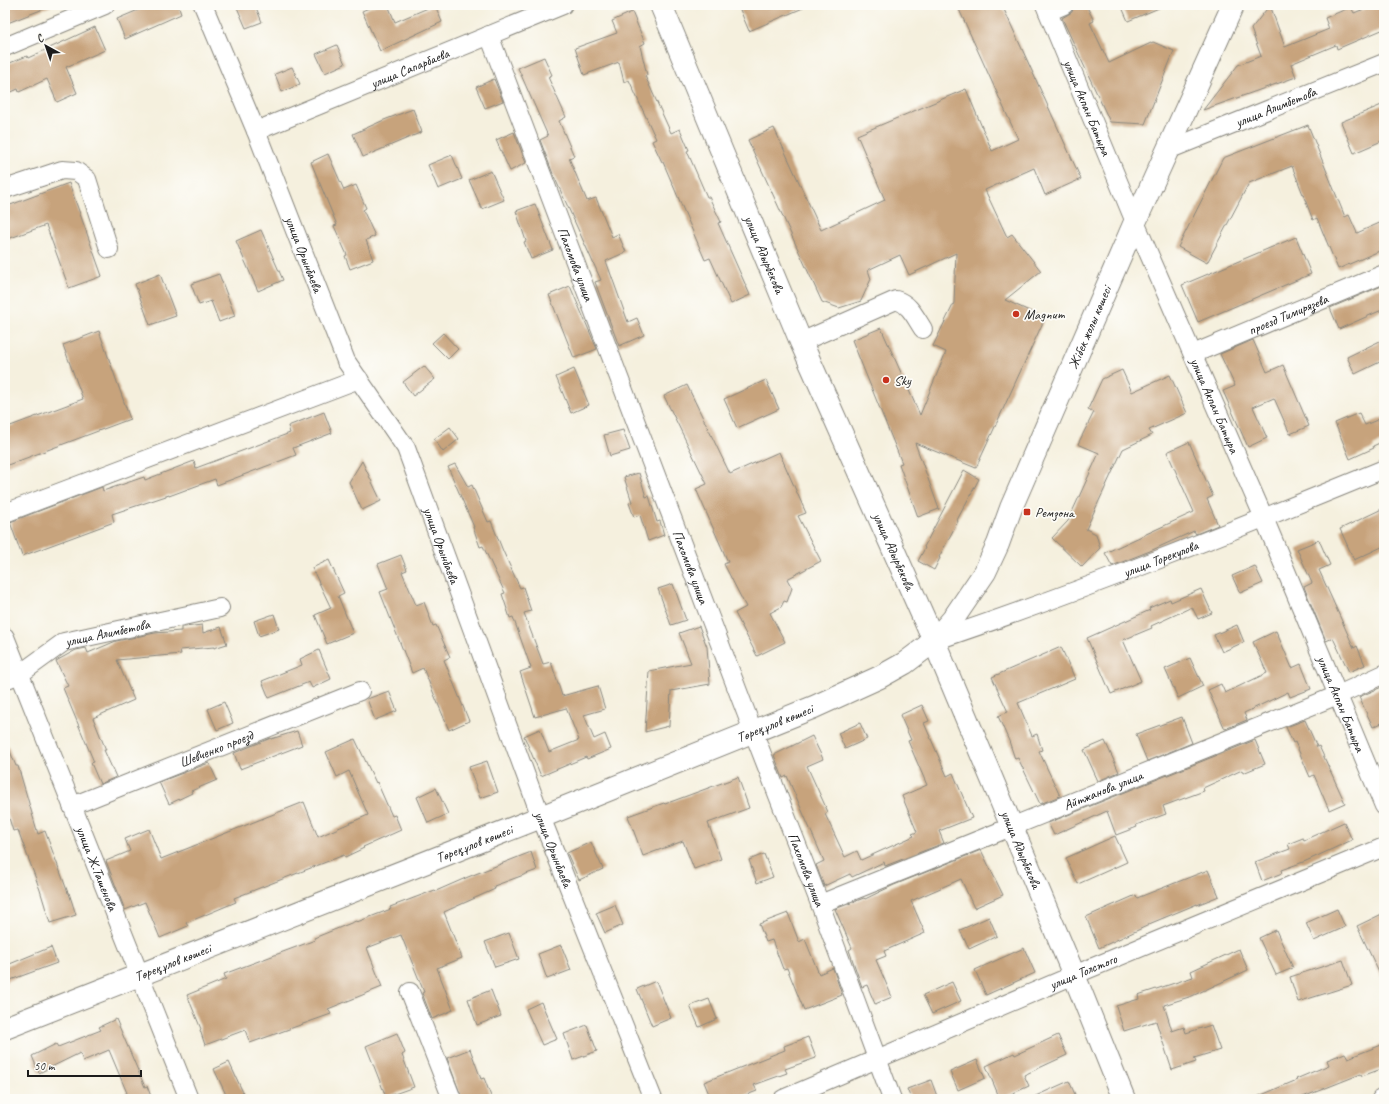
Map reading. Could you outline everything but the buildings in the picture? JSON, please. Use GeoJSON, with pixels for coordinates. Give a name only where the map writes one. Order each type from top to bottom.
{"type":"FeatureCollection","features":[{"type":"Feature","properties":{"kind":"main road","name":"улица Адырбекова"},"geometry":{"type":"LineString","coordinates":[[661,5],[801,342],[934,641],[1074,975],[1124,1099]]}},
{"type":"Feature","properties":{"kind":"main road","name":"Жібек жолы көшесі"},"geometry":{"type":"LineString","coordinates":[[934,641],[954,619],[985,572],[998,544],[1011,508],[1135,222],[1233,5]]}},
{"type":"Feature","properties":{"kind":"main road","name":"Төреқұлов көшесі"},"geometry":{"type":"LineString","coordinates":[[5,1028],[541,817],[814,707],[880,677],[905,663],[934,641]]}},
{"type":"Feature","properties":{"kind":"street"},"geometry":{"type":"LineString","coordinates":[[5,47],[105,5]]}},
{"type":"Feature","properties":{"kind":"street","name":"улица Орынбаева"},"geometry":{"type":"LineString","coordinates":[[203,5],[256,131],[346,360],[406,448],[541,817],[653,1099]]}},
{"type":"Feature","properties":{"kind":"street","name":"улица Сапарбаева"},"geometry":{"type":"LineString","coordinates":[[256,131],[563,5]]}},
{"type":"Feature","properties":{"kind":"street","name":"улица Акпан Батыра"},"geometry":{"type":"LineString","coordinates":[[1052,7],[1135,222],[1264,518],[1384,806]]}},
{"type":"Feature","properties":{"kind":"street","name":"Пахомова улица"},"geometry":{"type":"LineString","coordinates":[[489,35],[820,904],[892,1099]]}},
{"type":"Feature","properties":{"kind":"street","name":"улица Алимбетова"},"geometry":{"type":"LineString","coordinates":[[1168,150],[1384,63]]}},
{"type":"Feature","properties":{"kind":"street"},"geometry":{"type":"LineString","coordinates":[[5,189],[62,170],[76,171],[87,179],[109,249]]}},
{"type":"Feature","properties":{"kind":"street","name":"проезд Тимирязева"},"geometry":{"type":"LineString","coordinates":[[1193,354],[1384,274]]}},
{"type":"Feature","properties":{"kind":"street"},"geometry":{"type":"LineString","coordinates":[[801,342],[896,300],[904,302],[908,306],[923,329]]}},
{"type":"Feature","properties":{"kind":"street"},"geometry":{"type":"LineString","coordinates":[[5,513],[360,380]]}},
{"type":"Feature","properties":{"kind":"street","name":"улица Торекулова"},"geometry":{"type":"LineString","coordinates":[[934,641],[1008,616],[1264,518],[1384,469]]}},
{"type":"Feature","properties":{"kind":"street","name":"улица Алимбетова"},"geometry":{"type":"LineString","coordinates":[[12,677],[64,642],[220,608]]}},
{"type":"Feature","properties":{"kind":"street","name":"улица Ж.Ташенова"},"geometry":{"type":"LineString","coordinates":[[5,637],[12,677],[72,806],[189,1099]]}},
{"type":"Feature","properties":{"kind":"street","name":"Айтжанова улица"},"geometry":{"type":"LineString","coordinates":[[820,904],[1338,695],[1384,674]]}},
{"type":"Feature","properties":{"kind":"street","name":"Шевченко проезд"},"geometry":{"type":"LineString","coordinates":[[72,806],[360,691]]}},
{"type":"Feature","properties":{"kind":"street","name":"улица Толстого"},"geometry":{"type":"LineString","coordinates":[[783,1099],[1074,975],[1384,847]]}},
{"type":"Feature","properties":{"kind":"street"},"geometry":{"type":"LineString","coordinates":[[410,992],[452,1099]]}},
{"type":"Feature","properties":{"kind":"place","name":"Magnum"},"geometry":{"type":"Point","coordinates":[1016,314]}},
{"type":"Feature","properties":{"kind":"place","name":"Sky"},"geometry":{"type":"Point","coordinates":[886,380]}},
{"type":"Feature","properties":{"kind":"place","name":"Ремзона"},"geometry":{"type":"Point","coordinates":[1027,512]}}]}
